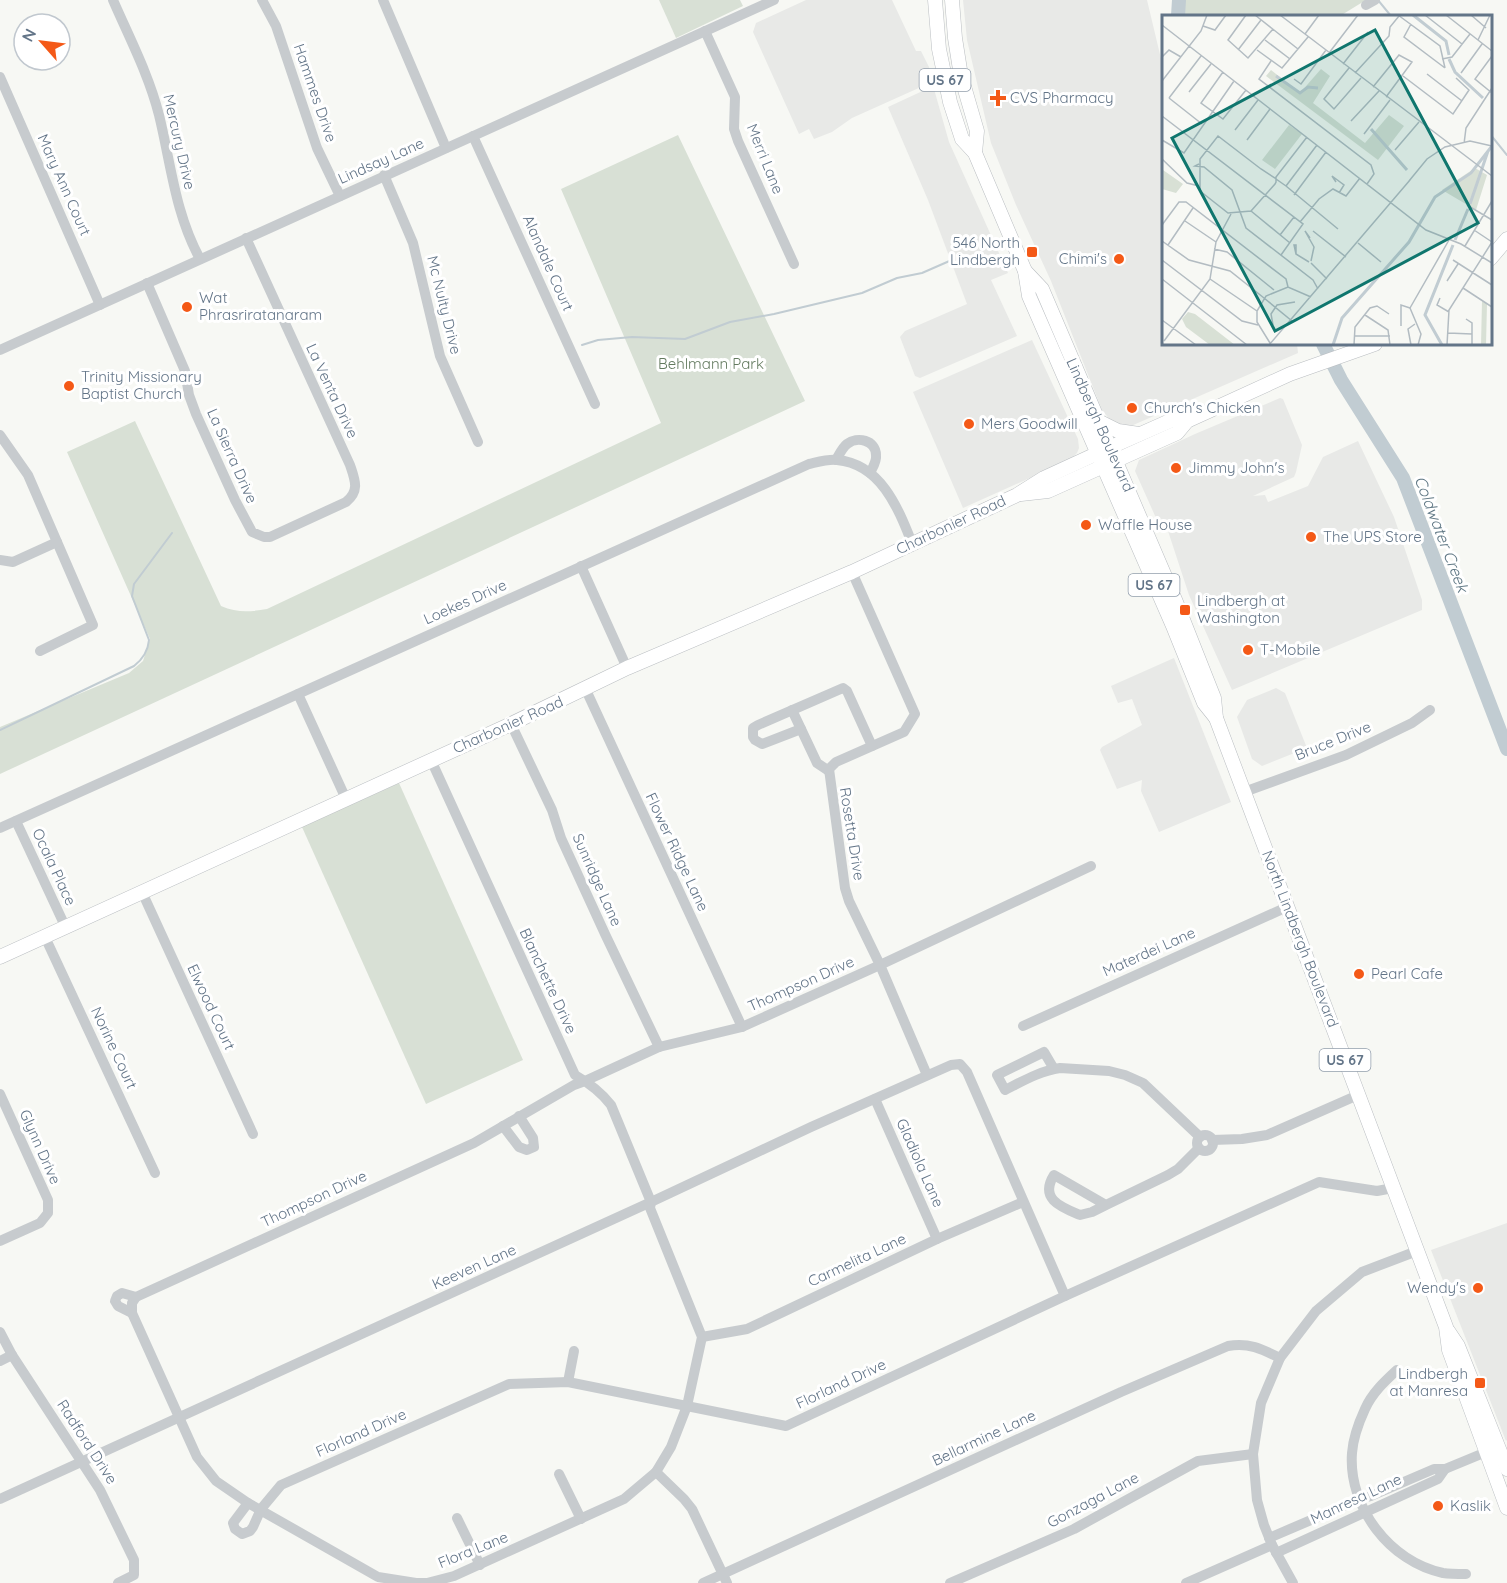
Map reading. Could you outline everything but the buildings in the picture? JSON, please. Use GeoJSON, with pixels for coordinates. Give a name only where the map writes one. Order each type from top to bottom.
{"type":"FeatureCollection","features":[{"type":"Feature","properties":{"kind":"main road","name":"Lindbergh Boulevard"},"geometry":{"type":"LineString","coordinates":[[935,0],[939,49],[950,102],[962,140],[975,153],[1025,271],[1042,289],[1091,423],[1204,703],[1216,718]]}},
{"type":"Feature","properties":{"kind":"main road","name":"Lindbergh Boulevard"},"geometry":{"type":"LineString","coordinates":[[952,0],[961,76],[977,130],[975,153]]}},
{"type":"Feature","properties":{"kind":"main road"},"geometry":{"type":"LineString","coordinates":[[1492,258],[1507,239]]}},
{"type":"Feature","properties":{"kind":"main road"},"geometry":{"type":"LineString","coordinates":[[1106,457],[1137,451],[1177,433],[1187,421],[1269,383],[1372,345]]}},
{"type":"Feature","properties":{"kind":"main road"},"geometry":{"type":"LineString","coordinates":[[1106,457],[1141,434],[1172,420],[1187,421]]}},
{"type":"Feature","properties":{"kind":"main road"},"geometry":{"type":"LineString","coordinates":[[1076,463],[1091,423],[1118,431],[1141,434]]}},
{"type":"Feature","properties":{"kind":"main road"},"geometry":{"type":"LineString","coordinates":[[1128,490],[1129,468],[1137,451]]}},
{"type":"Feature","properties":{"kind":"main road","name":"Lindbergh Boulevard"},"geometry":{"type":"LineString","coordinates":[[1106,457],[1128,490],[1211,691],[1216,718],[1229,753]]}},
{"type":"Feature","properties":{"kind":"main road","name":"Charbonier Road"},"geometry":{"type":"LineString","coordinates":[[0,957],[586,690],[627,668],[852,572],[1017,495],[1044,478],[1076,463],[1106,457]]}},
{"type":"Feature","properties":{"kind":"main road","name":"Charbonier Road"},"geometry":{"type":"LineString","coordinates":[[1017,495],[1048,491],[1106,457]]}},
{"type":"Feature","properties":{"kind":"main road","name":"North Lindbergh Boulevard"},"geometry":{"type":"LineString","coordinates":[[1229,753],[1446,1327],[1449,1350],[1492,1449],[1507,1508]]}},
{"type":"Feature","properties":{"kind":"main road","name":"North Lindbergh Boulevard"},"geometry":{"type":"LineString","coordinates":[[1492,1449],[1507,1469]]}},
{"type":"Feature","properties":{"kind":"street","name":"Mercury Drive"},"geometry":{"type":"LineString","coordinates":[[113,0],[152,92],[177,200],[193,247],[200,260]]}},
{"type":"Feature","properties":{"kind":"street","name":"Hammes Drive"},"geometry":{"type":"LineString","coordinates":[[262,0],[276,26],[318,148],[340,196]]}},
{"type":"Feature","properties":{"kind":"street"},"geometry":{"type":"LineString","coordinates":[[383,0],[446,148]]}},
{"type":"Feature","properties":{"kind":"street","name":"Lindsay Lane"},"geometry":{"type":"LineString","coordinates":[[0,350],[774,0]]}},
{"type":"Feature","properties":{"kind":"street","name":"Merri Lane"},"geometry":{"type":"LineString","coordinates":[[705,32],[735,97],[734,129],[738,141],[794,264]]}},
{"type":"Feature","properties":{"kind":"street","name":"Mary Ann Court"},"geometry":{"type":"LineString","coordinates":[[0,77],[100,305]]}},
{"type":"Feature","properties":{"kind":"street","name":"Alandale Court"},"geometry":{"type":"LineString","coordinates":[[473,135],[595,404]]}},
{"type":"Feature","properties":{"kind":"street","name":"Mc Nulty Drive"},"geometry":{"type":"LineString","coordinates":[[384,176],[413,243],[440,357],[478,442]]}},
{"type":"Feature","properties":{"kind":"street","name":"La Venta Drive"},"geometry":{"type":"LineString","coordinates":[[246,238],[350,465],[356,483],[355,492],[346,502],[270,537],[258,536]]}},
{"type":"Feature","properties":{"kind":"street","name":"La Sierra Drive"},"geometry":{"type":"LineString","coordinates":[[147,283],[185,371],[189,395],[196,414],[248,527],[258,536]]}},
{"type":"Feature","properties":{"kind":"street"},"geometry":{"type":"LineString","coordinates":[[0,435],[5,452],[28,475],[93,625],[40,651]]}},
{"type":"Feature","properties":{"kind":"street"},"geometry":{"type":"LineString","coordinates":[[870,473],[877,458],[876,450],[867,441],[854,440],[845,445],[836,460],[870,473],[888,492],[912,543]]}},
{"type":"Feature","properties":{"kind":"street","name":"Loekes Drive"},"geometry":{"type":"LineString","coordinates":[[0,828],[809,464],[836,460]]}},
{"type":"Feature","properties":{"kind":"street"},"geometry":{"type":"LineString","coordinates":[[0,560],[13,562],[57,542]]}},
{"type":"Feature","properties":{"kind":"street"},"geometry":{"type":"LineString","coordinates":[[581,566],[627,668]]}},
{"type":"Feature","properties":{"kind":"street","name":"Rosetta Drive"},"geometry":{"type":"LineString","coordinates":[[852,572],[915,714],[904,732],[836,762],[829,771],[845,888],[927,1075]]}},
{"type":"Feature","properties":{"kind":"street"},"geometry":{"type":"LineString","coordinates":[[801,729],[762,744],[753,737],[753,728],[843,688],[847,691],[872,746]]}},
{"type":"Feature","properties":{"kind":"street","name":"Flower Ridge Lane"},"geometry":{"type":"LineString","coordinates":[[586,690],[742,1027]]}},
{"type":"Feature","properties":{"kind":"street"},"geometry":{"type":"LineString","coordinates":[[298,694],[346,799]]}},
{"type":"Feature","properties":{"kind":"street"},"geometry":{"type":"LineString","coordinates":[[792,710],[817,764],[829,771]]}},
{"type":"Feature","properties":{"kind":"street","name":"Bruce Drive"},"geometry":{"type":"LineString","coordinates":[[1244,792],[1346,755],[1412,723],[1430,711]]}},
{"type":"Feature","properties":{"kind":"street","name":"Sunridge Lane"},"geometry":{"type":"LineString","coordinates":[[512,724],[552,810],[561,838],[659,1047]]}},
{"type":"Feature","properties":{"kind":"street","name":"Blanchette Drive"},"geometry":{"type":"LineString","coordinates":[[430,760],[575,1075],[602,1093],[611,1105],[651,1202]]}},
{"type":"Feature","properties":{"kind":"street","name":"Ocala Place"},"geometry":{"type":"LineString","coordinates":[[16,821],[65,926]]}},
{"type":"Feature","properties":{"kind":"street","name":"Thompson Drive"},"geometry":{"type":"LineString","coordinates":[[133,1304],[443,1157],[585,1081],[659,1047],[742,1027],[880,966],[1091,866]]}},
{"type":"Feature","properties":{"kind":"street","name":"Elwood Court"},"geometry":{"type":"LineString","coordinates":[[142,892],[253,1134]]}},
{"type":"Feature","properties":{"kind":"street","name":"Materdei Lane"},"geometry":{"type":"LineString","coordinates":[[1023,1026],[1287,907]]}},
{"type":"Feature","properties":{"kind":"street","name":"Norine Court"},"geometry":{"type":"LineString","coordinates":[[45,937],[155,1173]]}},
{"type":"Feature","properties":{"kind":"street"},"geometry":{"type":"LineString","coordinates":[[1054,1069],[1044,1052],[997,1075],[1005,1090],[1046,1070],[1054,1069],[1109,1071],[1125,1075],[1143,1083],[1200,1142]]}},
{"type":"Feature","properties":{"kind":"street","name":"Keeven Lane"},"geometry":{"type":"LineString","coordinates":[[0,1499],[951,1065],[960,1064],[967,1072],[1023,1202]]}},
{"type":"Feature","properties":{"kind":"street","name":"Glynn Drive"},"geometry":{"type":"LineString","coordinates":[[0,1094],[48,1200],[48,1213],[40,1223],[0,1241]]}},
{"type":"Feature","properties":{"kind":"street"},"geometry":{"type":"LineString","coordinates":[[1106,1205],[1054,1176],[1048,1185],[1048,1192],[1053,1200],[1065,1209],[1080,1215],[1092,1212],[1106,1205],[1168,1174],[1178,1169],[1200,1142],[1208,1136],[1212,1140],[1267,1135],[1359,1095]]}},
{"type":"Feature","properties":{"kind":"street","name":"Gladiola Lane"},"geometry":{"type":"LineString","coordinates":[[875,1098],[938,1239]]}},
{"type":"Feature","properties":{"kind":"street"},"geometry":{"type":"LineString","coordinates":[[503,1126],[519,1147],[530,1149],[534,1146],[533,1138],[519,1116]]}},
{"type":"Feature","properties":{"kind":"street","name":"Florland Drive"},"geometry":{"type":"LineString","coordinates":[[248,1503],[233,1523],[238,1533],[249,1532],[261,1509],[281,1485],[509,1384],[568,1382],[786,1426],[1065,1296],[1319,1182],[1377,1191],[1393,1188]]}},
{"type":"Feature","properties":{"kind":"street"},"geometry":{"type":"LineString","coordinates":[[651,1202],[650,1208],[702,1337]]}},
{"type":"Feature","properties":{"kind":"street"},"geometry":{"type":"LineString","coordinates":[[1023,1202],[1065,1296]]}},
{"type":"Feature","properties":{"kind":"street","name":"Carmelita Lane"},"geometry":{"type":"LineString","coordinates":[[702,1337],[747,1329],[938,1239],[1023,1202]]}},
{"type":"Feature","properties":{"kind":"street"},"geometry":{"type":"LineString","coordinates":[[1293,1583],[1272,1545],[1257,1500],[1253,1454],[1261,1403],[1280,1358],[1316,1311],[1362,1272],[1417,1251]]}},
{"type":"Feature","properties":{"kind":"street","name":"Flora Lane"},"geometry":{"type":"LineString","coordinates":[[133,1304],[197,1457],[216,1481],[248,1503],[377,1580],[427,1583],[454,1576],[480,1565],[624,1499],[656,1472],[671,1447],[687,1406],[702,1337]]}},
{"type":"Feature","properties":{"kind":"street","name":"Radford Drive"},"geometry":{"type":"LineString","coordinates":[[0,1332],[12,1355],[100,1490],[134,1560],[134,1575],[118,1583]]}},
{"type":"Feature","properties":{"kind":"street","name":"Bellarmine Lane"},"geometry":{"type":"LineString","coordinates":[[703,1583],[724,1578],[1121,1392],[1228,1346],[1239,1344],[1258,1347],[1280,1358]]}},
{"type":"Feature","properties":{"kind":"street"},"geometry":{"type":"LineString","coordinates":[[568,1382],[574,1351]]}},
{"type":"Feature","properties":{"kind":"street"},"geometry":{"type":"LineString","coordinates":[[0,1361],[12,1355]]}},
{"type":"Feature","properties":{"kind":"street"},"geometry":{"type":"LineString","coordinates":[[1397,1370],[1379,1387],[1365,1407],[1352,1453],[1354,1484],[1366,1512],[1379,1533],[1391,1546],[1422,1566],[1443,1573],[1466,1574]]}},
{"type":"Feature","properties":{"kind":"street","name":"Manresa Lane"},"geometry":{"type":"LineString","coordinates":[[1186,1583],[1272,1545],[1360,1499],[1434,1469],[1446,1469],[1492,1449]]}},
{"type":"Feature","properties":{"kind":"street","name":"Gonzaga Lane"},"geometry":{"type":"LineString","coordinates":[[950,1583],[1074,1528],[1198,1461],[1253,1454]]}},
{"type":"Feature","properties":{"kind":"street","name":"Manresa Lane"},"geometry":{"type":"LineString","coordinates":[[1272,1545],[1366,1512],[1438,1479],[1446,1469]]}},
{"type":"Feature","properties":{"kind":"street"},"geometry":{"type":"LineString","coordinates":[[656,1472],[684,1498],[692,1509],[724,1578]]}},
{"type":"Feature","properties":{"kind":"street"},"geometry":{"type":"LineString","coordinates":[[559,1474],[581,1519]]}},
{"type":"Feature","properties":{"kind":"street"},"geometry":{"type":"LineString","coordinates":[[457,1518],[480,1565]]}},
{"type":"Feature","properties":{"kind":"shaded area"},"geometry":{"type":"Polygon","coordinates":[[[806,0],[892,0],[916,51],[921,51],[929,67],[931,79],[928,86],[852,118],[832,132],[814,139],[809,129],[799,134],[753,32],[756,23],[806,0]]]}},
{"type":"Feature","properties":{"kind":"shaded area"},"geometry":{"type":"Polygon","coordinates":[[[963,0],[1147,0],[1162,63],[1162,345],[1297,345],[1298,353],[1131,426],[1121,427],[1111,421],[1102,410],[1051,281],[991,143],[967,40],[963,0]]]}},
{"type":"Feature","properties":{"kind":"shaded area"},"geometry":{"type":"Polygon","coordinates":[[[929,88],[934,89],[949,142],[1008,273],[991,280],[1017,336],[920,378],[915,376],[900,337],[905,331],[967,304],[928,200],[888,107],[929,88]]]}},
{"type":"Feature","properties":{"kind":"shaded area"},"geometry":{"type":"Polygon","coordinates":[[[1032,340],[1078,439],[1077,453],[1070,460],[963,508],[913,392],[1032,340]]]}},
{"type":"Feature","properties":{"kind":"shaded area"},"geometry":{"type":"Polygon","coordinates":[[[1280,398],[1283,399],[1302,445],[1296,472],[1294,477],[1253,496],[1265,495],[1268,502],[1308,486],[1323,457],[1358,441],[1394,517],[1422,600],[1422,610],[1232,690],[1189,595],[1168,531],[1171,522],[1160,527],[1135,471],[1139,460],[1280,398]]]}},
{"type":"Feature","properties":{"kind":"shaded area"},"geometry":{"type":"Polygon","coordinates":[[[1174,658],[1231,802],[1159,832],[1141,791],[1142,780],[1117,789],[1100,750],[1142,725],[1132,699],[1118,703],[1111,686],[1174,658]]]}},
{"type":"Feature","properties":{"kind":"shaded area"},"geometry":{"type":"Polygon","coordinates":[[[1276,688],[1285,693],[1307,748],[1262,766],[1252,759],[1237,717],[1247,700],[1276,688]]]}},
{"type":"Feature","properties":{"kind":"shaded area"},"geometry":{"type":"Polygon","coordinates":[[[1507,1223],[1507,1440],[1506,1441],[1431,1250],[1507,1223]]]}},
{"type":"Feature","properties":{"kind":"green space"},"geometry":{"type":"Polygon","coordinates":[[[659,0],[740,0],[743,6],[676,38],[659,0]]]}},
{"type":"Feature","properties":{"kind":"green space"},"geometry":{"type":"Polygon","coordinates":[[[1179,0],[1366,0],[1342,15],[1178,15],[1179,0]]]}},
{"type":"Feature","properties":{"kind":"green space","name":"Behlmann Park"},"geometry":{"type":"Polygon","coordinates":[[[678,135],[805,401],[0,774],[0,727],[129,673],[143,661],[150,639],[67,452],[135,421],[221,606],[238,611],[249,611],[267,609],[661,423],[561,189],[678,135]]]}},
{"type":"Feature","properties":{"kind":"green space"},"geometry":{"type":"Polygon","coordinates":[[[399,783],[523,1060],[426,1104],[302,827],[399,783]]]}},
{"type":"Feature","properties":{"kind":"waterway","name":"Coldwater Creek"},"geometry":{"type":"LineString","coordinates":[[1178,15],[1179,0]]}},
{"type":"Feature","properties":{"kind":"waterway"},"geometry":{"type":"LineString","coordinates":[[1378,0],[1390,15]]}},
{"type":"Feature","properties":{"kind":"waterway"},"geometry":{"type":"LineString","coordinates":[[1492,136],[1507,155]]}},
{"type":"Feature","properties":{"kind":"waterway"},"geometry":{"type":"LineString","coordinates":[[582,345],[598,340],[632,337],[685,339],[730,322],[862,293],[897,278],[922,273],[954,259]]}},
{"type":"Feature","properties":{"kind":"waterway","name":"Coldwater Creek"},"geometry":{"type":"LineString","coordinates":[[1324,345],[1341,380],[1403,478],[1507,749]]}},
{"type":"Feature","properties":{"kind":"waterway"},"geometry":{"type":"LineString","coordinates":[[0,730],[134,666],[140,661],[149,640],[132,596],[134,584],[172,533]]}},
{"type":"Feature","properties":{"kind":"place","name":"CVS Pharmacy"},"geometry":{"type":"Point","coordinates":[998,98]}},
{"type":"Feature","properties":{"kind":"place","name":"546 North Lindbergh"},"geometry":{"type":"Point","coordinates":[1032,252]}},
{"type":"Feature","properties":{"kind":"place","name":"Chimi's"},"geometry":{"type":"Point","coordinates":[1119,259]}},
{"type":"Feature","properties":{"kind":"place","name":"Wat Phrasriratanaram"},"geometry":{"type":"Point","coordinates":[187,307]}},
{"type":"Feature","properties":{"kind":"place","name":"Trinity Missionary Baptist Church"},"geometry":{"type":"Point","coordinates":[69,386]}},
{"type":"Feature","properties":{"kind":"place","name":"Church's Chicken"},"geometry":{"type":"Point","coordinates":[1132,408]}},
{"type":"Feature","properties":{"kind":"place","name":"Mers Goodwill"},"geometry":{"type":"Point","coordinates":[969,424]}},
{"type":"Feature","properties":{"kind":"place","name":"Jimmy John's"},"geometry":{"type":"Point","coordinates":[1176,468]}},
{"type":"Feature","properties":{"kind":"place","name":"Waffle House"},"geometry":{"type":"Point","coordinates":[1086,525]}},
{"type":"Feature","properties":{"kind":"place","name":"The UPS Store"},"geometry":{"type":"Point","coordinates":[1311,537]}},
{"type":"Feature","properties":{"kind":"place","name":"Lindbergh at Washington"},"geometry":{"type":"Point","coordinates":[1185,610]}},
{"type":"Feature","properties":{"kind":"place","name":"T-Mobile"},"geometry":{"type":"Point","coordinates":[1248,650]}},
{"type":"Feature","properties":{"kind":"place","name":"Pearl Cafe"},"geometry":{"type":"Point","coordinates":[1359,974]}},
{"type":"Feature","properties":{"kind":"place","name":"Wendy's"},"geometry":{"type":"Point","coordinates":[1478,1288]}},
{"type":"Feature","properties":{"kind":"place","name":"Lindbergh at Manresa"},"geometry":{"type":"Point","coordinates":[1480,1383]}},
{"type":"Feature","properties":{"kind":"place","name":"Kaslik"},"geometry":{"type":"Point","coordinates":[1438,1506]}}]}
